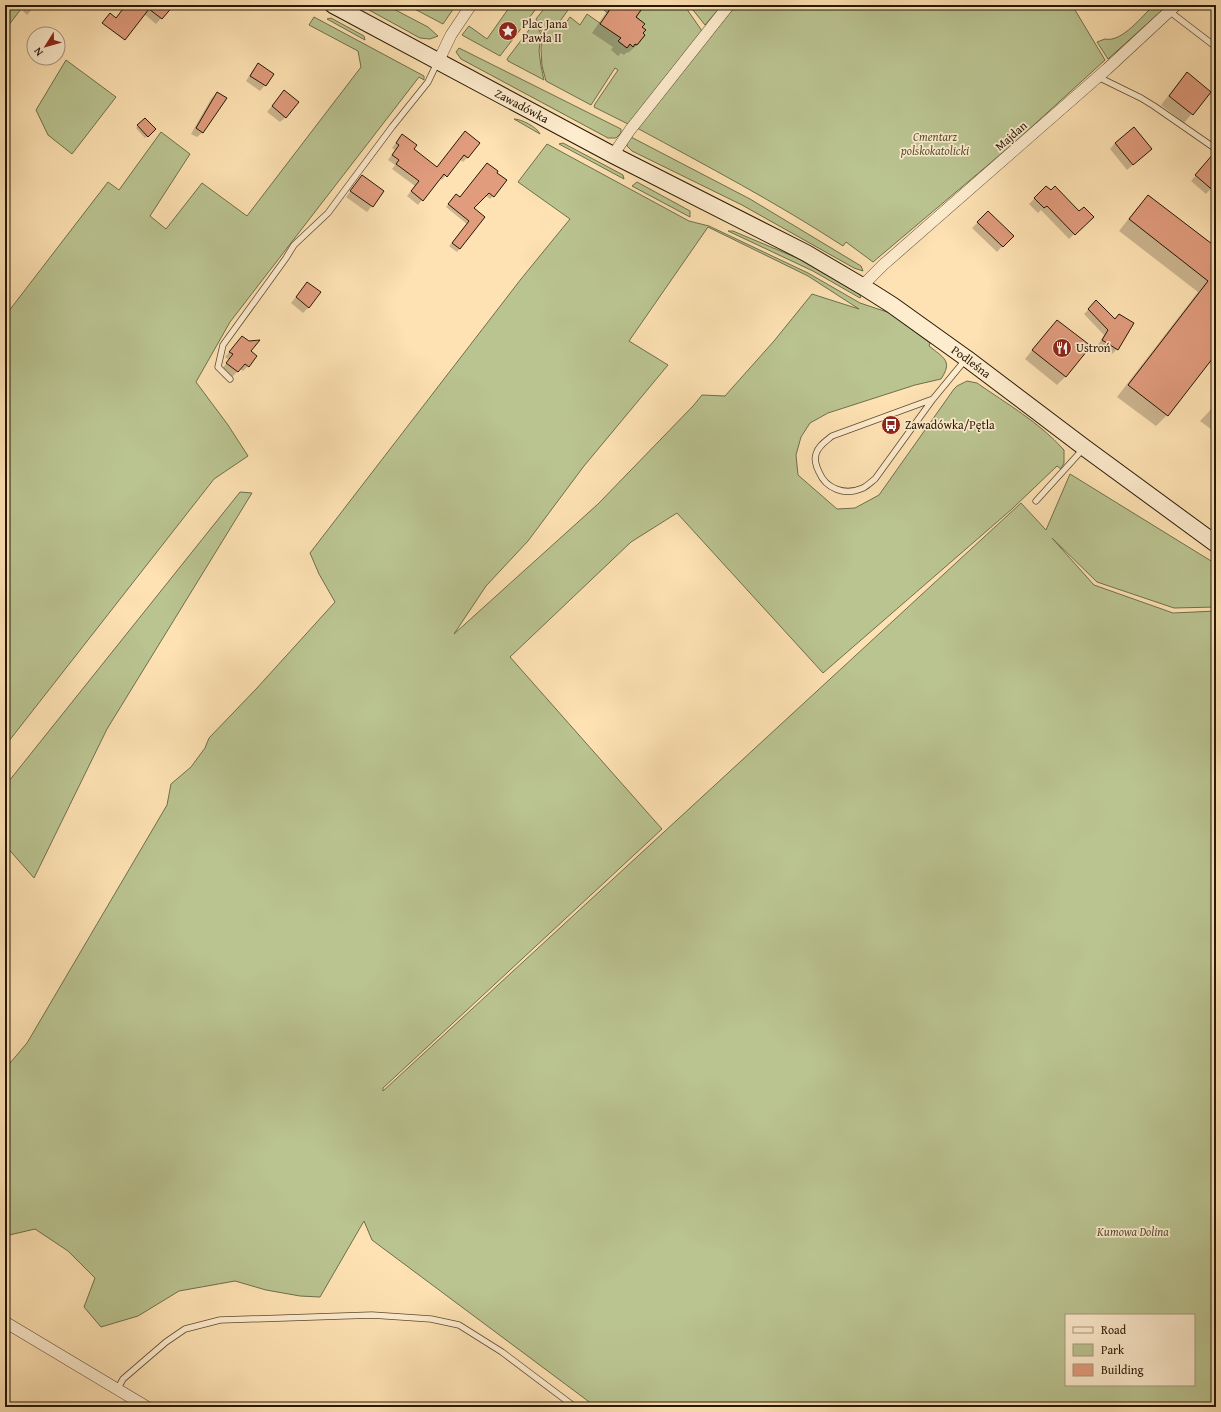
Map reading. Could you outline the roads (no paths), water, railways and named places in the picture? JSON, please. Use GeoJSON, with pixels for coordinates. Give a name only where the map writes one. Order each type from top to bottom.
{"type":"FeatureCollection","features":[{"type":"Feature","properties":{"kind":"main road","name":"Zawadówka"},"geometry":{"type":"LineString","coordinates":[[333,5],[613,155],[710,205]]}},
{"type":"Feature","properties":{"kind":"main road","name":"Podleśna"},"geometry":{"type":"LineString","coordinates":[[710,205],[806,254],[892,305],[966,358],[1216,544]]}},
{"type":"Feature","properties":{"kind":"street"},"geometry":{"type":"LineString","coordinates":[[438,62],[451,35],[471,5]]}},
{"type":"Feature","properties":{"kind":"street"},"geometry":{"type":"LineString","coordinates":[[613,155],[630,130],[729,5]]}},
{"type":"Feature","properties":{"kind":"street","name":"Majdan"},"geometry":{"type":"LineString","coordinates":[[862,286],[883,265],[1098,77],[1172,8]]}},
{"type":"Feature","properties":{"kind":"street"},"geometry":{"type":"LineString","coordinates":[[5,1322],[147,1407]]}},
{"type":"Feature","properties":{"kind":"lane"},"geometry":{"type":"LineString","coordinates":[[1172,8],[1216,47]]}},
{"type":"Feature","properties":{"kind":"lane"},"geometry":{"type":"LineString","coordinates":[[230,379],[218,367],[223,345],[294,245],[328,213],[392,127],[428,82],[438,62]]}},
{"type":"Feature","properties":{"kind":"lane"},"geometry":{"type":"LineString","coordinates":[[1098,77],[1147,102],[1216,149]]}},
{"type":"Feature","properties":{"kind":"lane"},"geometry":{"type":"LineString","coordinates":[[933,399],[832,436],[822,443],[816,454],[815,464],[820,475],[828,485],[838,491],[849,492],[863,488],[875,479],[933,399],[966,358]]}},
{"type":"Feature","properties":{"kind":"lane"},"geometry":{"type":"LineString","coordinates":[[1036,501],[1085,448]]}},
{"type":"Feature","properties":{"kind":"lane"},"geometry":{"type":"LineString","coordinates":[[117,1390],[123,1379],[166,1342],[185,1329],[220,1320],[372,1316],[431,1319],[459,1325],[502,1352],[575,1407]]}},
{"type":"Feature","properties":{"kind":"place","name":"Plac Jana Pawła II"},"geometry":{"type":"Point","coordinates":[508,31]}},
{"type":"Feature","properties":{"kind":"place","name":"Ustroń"},"geometry":{"type":"Point","coordinates":[1062,348]}},
{"type":"Feature","properties":{"kind":"place","name":"Zawadówka/Pętla"},"geometry":{"type":"Point","coordinates":[891,425]}},
{"type":"Feature","properties":{"kind":"park label","name":"Cmentarz polskokatolicki"},"geometry":{"type":"Point","coordinates":[935,144]}},
{"type":"Feature","properties":{"kind":"park label","name":"Kumowa Dolina"},"geometry":{"type":"Point","coordinates":[1133,1232]}}]}
